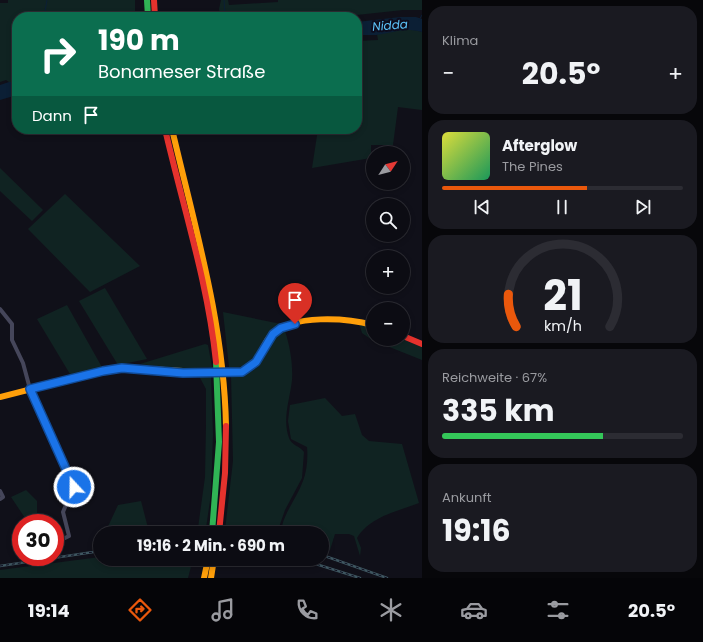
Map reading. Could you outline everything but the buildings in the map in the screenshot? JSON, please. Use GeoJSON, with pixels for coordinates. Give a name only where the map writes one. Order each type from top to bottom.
{"type":"FeatureCollection","features":[{"type":"Feature","properties":{"kind":"main road"},"geometry":{"type":"LineString","coordinates":[[147,0],[148,12]]}},
{"type":"Feature","properties":{"kind":"main road"},"geometry":{"type":"LineString","coordinates":[[154,0],[154,12]]}},
{"type":"Feature","properties":{"kind":"main road"},"geometry":{"type":"LineString","coordinates":[[166,134],[201,275],[215,358],[219,410],[219,466],[213,526]]}},
{"type":"Feature","properties":{"kind":"main road"},"geometry":{"type":"LineString","coordinates":[[173,134],[208,273],[222,358],[226,410],[226,466],[220,526]]}},
{"type":"Feature","properties":{"kind":"main road"},"geometry":{"type":"LineString","coordinates":[[0,397],[103,371],[122,368],[200,372],[239,372],[247,370],[256,362],[270,337],[284,326],[338,319],[366,323]]}},
{"type":"Feature","properties":{"kind":"main road"},"geometry":{"type":"LineString","coordinates":[[410,339],[422,344]]}},
{"type":"Feature","properties":{"kind":"main road"},"geometry":{"type":"LineString","coordinates":[[204,578],[207,566]]}},
{"type":"Feature","properties":{"kind":"main road"},"geometry":{"type":"LineString","coordinates":[[211,578],[213,566]]}},
{"type":"Feature","properties":{"kind":"street"},"geometry":{"type":"LineString","coordinates":[[0,309],[12,324],[12,340],[23,363],[30,389],[74,487],[75,500],[70,504],[66,504]]}},
{"type":"Feature","properties":{"kind":"street"},"geometry":{"type":"LineString","coordinates":[[66,504],[62,500],[62,494],[74,487]]}},
{"type":"Feature","properties":{"kind":"street"},"geometry":{"type":"LineString","coordinates":[[0,491],[3,497],[0,499]]}},
{"type":"Feature","properties":{"kind":"street"},"geometry":{"type":"LineString","coordinates":[[65,538],[69,536],[63,512],[66,504]]}},
{"type":"Feature","properties":{"kind":"green space"},"geometry":{"type":"Polygon","coordinates":[[[8,0],[135,0],[135,12],[12,12],[12,82],[6,80],[0,82],[0,3],[8,3],[8,0]]]}},
{"type":"Feature","properties":{"kind":"green space"},"geometry":{"type":"Polygon","coordinates":[[[221,0],[228,0],[229,5],[278,2],[278,0],[422,0],[422,10],[403,10],[362,14],[362,12],[220,12],[221,0]]]}},
{"type":"Feature","properties":{"kind":"green space"},"geometry":{"type":"Polygon","coordinates":[[[410,29],[422,32],[422,110],[398,107],[393,145],[366,146],[366,159],[312,168],[317,134],[362,134],[362,41],[378,40],[377,34],[410,29]]]}},
{"type":"Feature","properties":{"kind":"green space"},"geometry":{"type":"Polygon","coordinates":[[[0,168],[43,210],[32,221],[0,191],[0,168]]]}},
{"type":"Feature","properties":{"kind":"green space"},"geometry":{"type":"Polygon","coordinates":[[[65,194],[140,266],[90,292],[28,229],[65,194]]]}},
{"type":"Feature","properties":{"kind":"green space"},"geometry":{"type":"Polygon","coordinates":[[[105,288],[147,359],[118,365],[79,301],[105,288]]]}},
{"type":"Feature","properties":{"kind":"green space"},"geometry":{"type":"Polygon","coordinates":[[[67,305],[103,369],[73,376],[70,374],[37,319],[67,305]]]}},
{"type":"Feature","properties":{"kind":"green space"},"geometry":{"type":"Polygon","coordinates":[[[223,312],[281,324],[274,330],[259,353],[248,364],[240,367],[229,367],[223,312]]]}},
{"type":"Feature","properties":{"kind":"green space"},"geometry":{"type":"Polygon","coordinates":[[[359,323],[366,326],[366,336],[362,333],[359,323]]]}},
{"type":"Feature","properties":{"kind":"green space"},"geometry":{"type":"Polygon","coordinates":[[[285,331],[291,355],[292,380],[286,424],[290,440],[304,452],[302,478],[285,510],[279,526],[225,526],[233,461],[231,375],[245,374],[260,364],[270,345],[279,334],[285,331]]]}},
{"type":"Feature","properties":{"kind":"green space"},"geometry":{"type":"Polygon","coordinates":[[[410,342],[422,347],[422,360],[387,346],[410,346],[410,342]]]}},
{"type":"Feature","properties":{"kind":"green space"},"geometry":{"type":"Polygon","coordinates":[[[205,344],[208,345],[212,367],[180,369],[140,364],[205,344]]]}},
{"type":"Feature","properties":{"kind":"green space"},"geometry":{"type":"Polygon","coordinates":[[[199,376],[211,376],[213,434],[211,494],[206,526],[198,526],[205,477],[206,389],[199,376]]]}},
{"type":"Feature","properties":{"kind":"green space"},"geometry":{"type":"Polygon","coordinates":[[[325,398],[342,416],[355,414],[362,435],[369,441],[402,444],[419,503],[376,520],[362,531],[357,538],[361,548],[360,556],[354,536],[349,534],[335,534],[329,550],[329,526],[282,526],[303,481],[307,460],[307,447],[291,439],[288,421],[290,405],[325,398]]]}},
{"type":"Feature","properties":{"kind":"green space"},"geometry":{"type":"Polygon","coordinates":[[[26,490],[37,501],[37,514],[22,514],[11,497],[26,490]]]}},
{"type":"Feature","properties":{"kind":"green space"},"geometry":{"type":"Polygon","coordinates":[[[141,501],[147,526],[108,526],[118,505],[141,501]]]}},
{"type":"Feature","properties":{"kind":"green space"},"geometry":{"type":"Polygon","coordinates":[[[93,558],[93,566],[191,566],[188,578],[0,578],[0,570],[31,566],[64,566],[64,562],[93,558]]]}},
{"type":"Feature","properties":{"kind":"water","name":"Nidda"},"geometry":{"type":"Polygon","coordinates":[[[400,17],[416,17],[422,19],[422,32],[403,30],[376,35],[362,35],[362,21],[400,17]]]}},
{"type":"Feature","properties":{"kind":"water"},"geometry":{"type":"Polygon","coordinates":[[[12,82],[12,96],[0,100],[0,85],[12,82]]]}},
{"type":"Feature","properties":{"kind":"waterway"},"geometry":{"type":"LineString","coordinates":[[45,12],[47,0]]}},
{"type":"Feature","properties":{"kind":"waterway"},"geometry":{"type":"LineString","coordinates":[[224,0],[225,12]]}},
{"type":"Feature","properties":{"kind":"waterway"},"geometry":{"type":"LineString","coordinates":[[419,20],[422,15]]}},
{"type":"Feature","properties":{"kind":"railway"},"geometry":{"type":"LineString","coordinates":[[0,566],[93,552]]}},
{"type":"Feature","properties":{"kind":"railway"},"geometry":{"type":"LineString","coordinates":[[329,557],[387,578]]}},
{"type":"Feature","properties":{"kind":"railway"},"geometry":{"type":"LineString","coordinates":[[322,566],[360,578]]}},
{"type":"Feature","properties":{"kind":"traffic: fast"},"geometry":{"type":"LineString","coordinates":[[147,0],[148,12]]}},
{"type":"Feature","properties":{"kind":"traffic: fast"},"geometry":{"type":"LineString","coordinates":[[213,526],[219,442],[216,362]]}},
{"type":"Feature","properties":{"kind":"traffic: fast"},"geometry":{"type":"LineString","coordinates":[[200,372],[239,372]]}},
{"type":"Feature","properties":{"kind":"traffic: slow"},"geometry":{"type":"LineString","coordinates":[[173,134],[199,239],[214,313],[220,350],[226,426]]}},
{"type":"Feature","properties":{"kind":"traffic: slow"},"geometry":{"type":"LineString","coordinates":[[239,372],[252,366],[272,334],[293,323],[321,319],[335,319],[366,324]]}},
{"type":"Feature","properties":{"kind":"traffic: slow"},"geometry":{"type":"LineString","coordinates":[[0,397],[106,370],[131,368],[200,372]]}},
{"type":"Feature","properties":{"kind":"traffic: slow"},"geometry":{"type":"LineString","coordinates":[[204,578],[207,566]]}},
{"type":"Feature","properties":{"kind":"traffic: slow"},"geometry":{"type":"LineString","coordinates":[[211,578],[213,566]]}},
{"type":"Feature","properties":{"kind":"traffic: jam"},"geometry":{"type":"LineString","coordinates":[[154,0],[155,12]]}},
{"type":"Feature","properties":{"kind":"traffic: jam"},"geometry":{"type":"LineString","coordinates":[[166,134],[201,274],[216,362]]}},
{"type":"Feature","properties":{"kind":"traffic: jam"},"geometry":{"type":"LineString","coordinates":[[410,339],[422,344]]}},
{"type":"Feature","properties":{"kind":"traffic: jam"},"geometry":{"type":"LineString","coordinates":[[220,526],[225,473],[226,426]]}},
{"type":"Feature","properties":{"kind":"route"},"geometry":{"type":"LineString","coordinates":[[74,487],[30,389],[103,371],[122,368],[143,368],[183,373],[242,372],[247,370],[259,359],[268,339],[273,334],[281,328],[295,324]]}}]}
